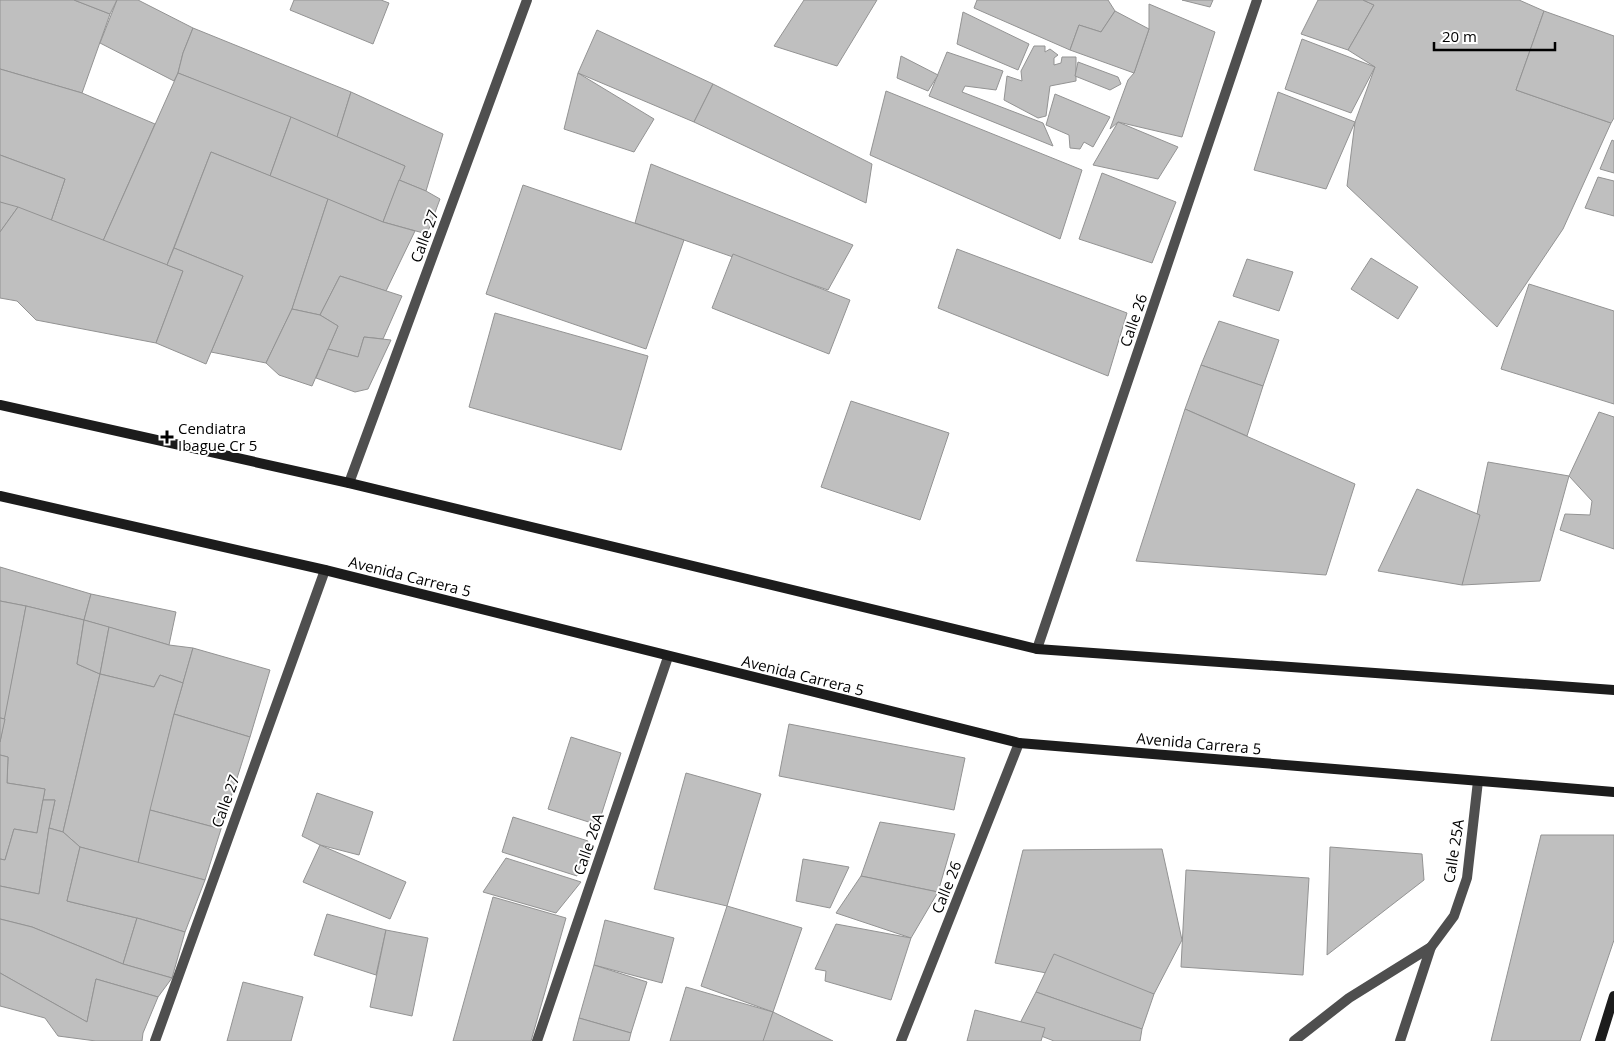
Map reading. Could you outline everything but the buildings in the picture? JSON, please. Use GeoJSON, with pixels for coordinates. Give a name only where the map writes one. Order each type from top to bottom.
{"type":"FeatureCollection","features":[{"type":"Feature","properties":{"kind":"main road"},"geometry":{"type":"LineString","coordinates":[[0,405],[349,483],[1037,649],[1614,690]]}},
{"type":"Feature","properties":{"kind":"main road","name":"Avenida Carrera 5"},"geometry":{"type":"LineString","coordinates":[[0,496],[324,570],[1019,743],[1614,792]]}},
{"type":"Feature","properties":{"kind":"main road"},"geometry":{"type":"LineString","coordinates":[[1600,1041],[1614,996]]}},
{"type":"Feature","properties":{"kind":"street","name":"Calle 27"},"geometry":{"type":"LineString","coordinates":[[349,483],[527,0]]}},
{"type":"Feature","properties":{"kind":"street","name":"Calle 26"},"geometry":{"type":"LineString","coordinates":[[1037,649],[1257,0]]}},
{"type":"Feature","properties":{"kind":"street","name":"Calle 27"},"geometry":{"type":"LineString","coordinates":[[155,1041],[324,570]]}},
{"type":"Feature","properties":{"kind":"street","name":"Calle 26A"},"geometry":{"type":"LineString","coordinates":[[537,1041],[668,657]]}},
{"type":"Feature","properties":{"kind":"street","name":"Calle 26"},"geometry":{"type":"LineString","coordinates":[[901,1041],[1019,743]]}},
{"type":"Feature","properties":{"kind":"street","name":"Calle 25A"},"geometry":{"type":"LineString","coordinates":[[1400,1041],[1431,947],[1454,916],[1467,878],[1478,782]]}},
{"type":"Feature","properties":{"kind":"street","name":"Calle 25A"},"geometry":{"type":"LineString","coordinates":[[1294,1041],[1349,998],[1431,947]]}},
{"type":"Feature","properties":{"kind":"place","name":"Cendiatra Ibague Cr 5"},"geometry":{"type":"Point","coordinates":[167,437]}}]}
